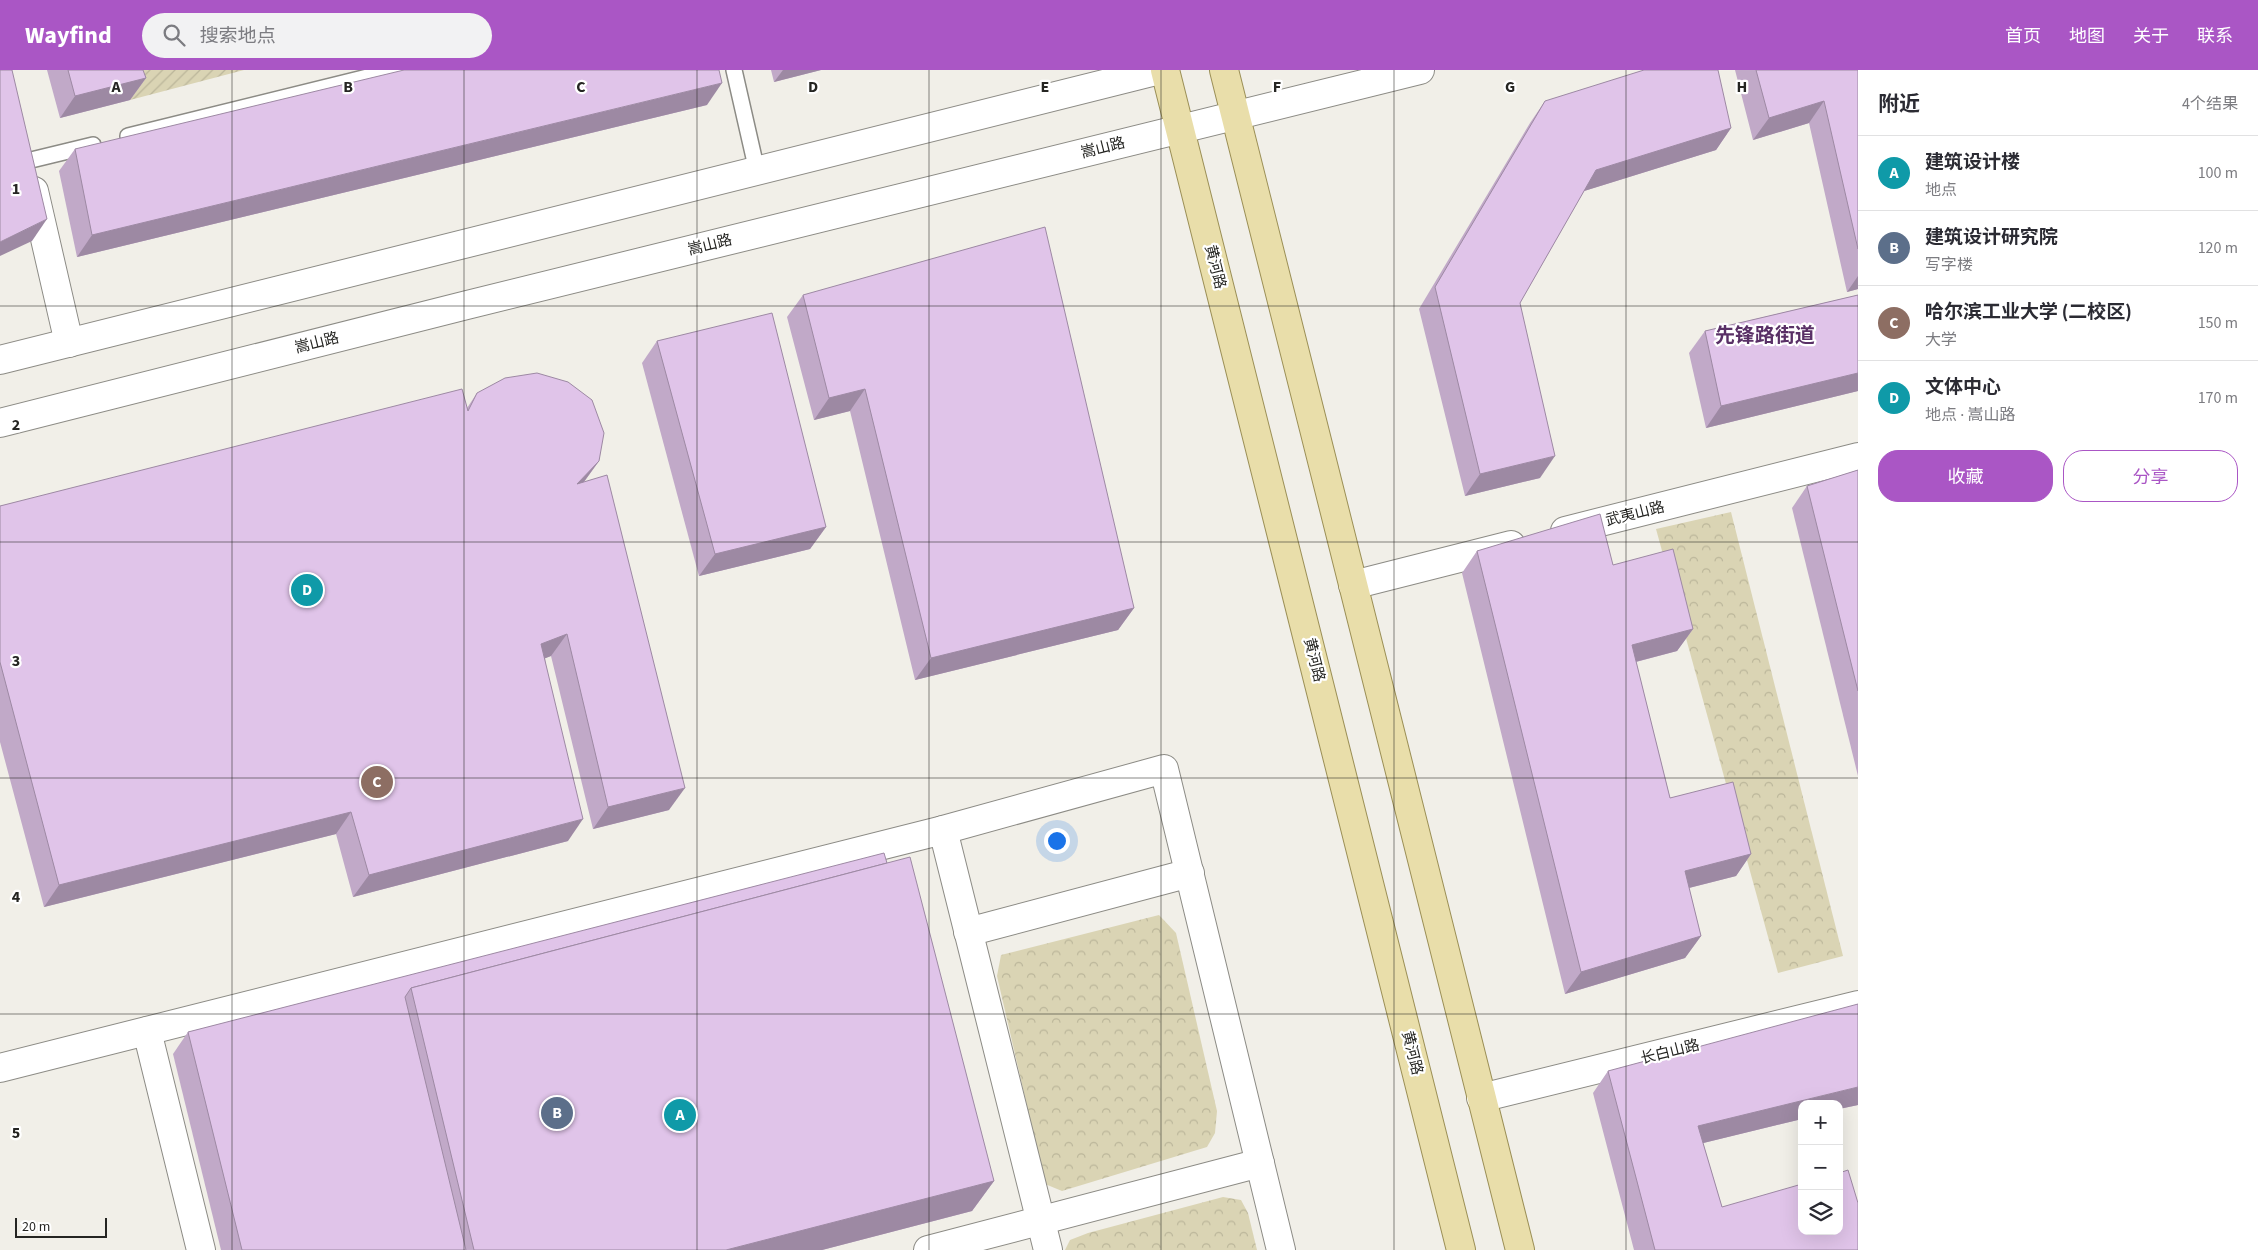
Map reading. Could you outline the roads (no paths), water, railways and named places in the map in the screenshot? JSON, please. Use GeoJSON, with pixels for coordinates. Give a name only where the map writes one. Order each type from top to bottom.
{"type":"FeatureCollection","features":[{"type":"Feature","properties":{"kind":"main road","name":"黄河路"},"geometry":{"type":"LineString","coordinates":[[1165,70],[1461,1250]]}},
{"type":"Feature","properties":{"kind":"main road"},"geometry":{"type":"LineString","coordinates":[[1224,70],[1520,1250]]}},
{"type":"Feature","properties":{"kind":"street"},"geometry":{"type":"LineString","coordinates":[[0,360],[757,171],[1100,77],[1160,70]]}},
{"type":"Feature","properties":{"kind":"street","name":"嵩山路"},"geometry":{"type":"LineString","coordinates":[[0,423],[1420,70]]}},
{"type":"Feature","properties":{"kind":"street"},"geometry":{"type":"LineString","coordinates":[[21,134],[69,343]]}},
{"type":"Feature","properties":{"kind":"street","name":"武夷山路"},"geometry":{"type":"LineString","coordinates":[[1353,585],[1858,457]]}},
{"type":"Feature","properties":{"kind":"street"},"geometry":{"type":"LineString","coordinates":[[0,1068],[943,830],[1164,769],[1280,1250]]}},
{"type":"Feature","properties":{"kind":"street"},"geometry":{"type":"LineString","coordinates":[[943,830],[1048,1250]]}},
{"type":"Feature","properties":{"kind":"street"},"geometry":{"type":"LineString","coordinates":[[968,932],[1190,874]]}},
{"type":"Feature","properties":{"kind":"street","name":"长白山路"},"geometry":{"type":"LineString","coordinates":[[1481,1098],[1858,1005]]}},
{"type":"Feature","properties":{"kind":"street"},"geometry":{"type":"LineString","coordinates":[[147,1031],[201,1250]]}},
{"type":"Feature","properties":{"kind":"street"},"geometry":{"type":"LineString","coordinates":[[928,1250],[1260,1164]]}},
{"type":"Feature","properties":{"kind":"lane"},"geometry":{"type":"LineString","coordinates":[[27,162],[396,70]]}},
{"type":"Feature","properties":{"kind":"lane"},"geometry":{"type":"LineString","coordinates":[[734,70],[757,171]]}},
{"type":"Feature","properties":{"kind":"place","name":"文体中心"},"geometry":{"type":"Point","coordinates":[307,590]}},
{"type":"Feature","properties":{"kind":"place","name":"哈尔滨工业大学 (二校区)"},"geometry":{"type":"Point","coordinates":[377,782]}},
{"type":"Feature","properties":{"kind":"place","name":"建筑设计研究院"},"geometry":{"type":"Point","coordinates":[557,1113]}},
{"type":"Feature","properties":{"kind":"place","name":"建筑设计楼"},"geometry":{"type":"Point","coordinates":[680,1115]}},
{"type":"Feature","properties":{"kind":"district","name":"先锋路街道"},"geometry":{"type":"Point","coordinates":[1765,336]}}]}
